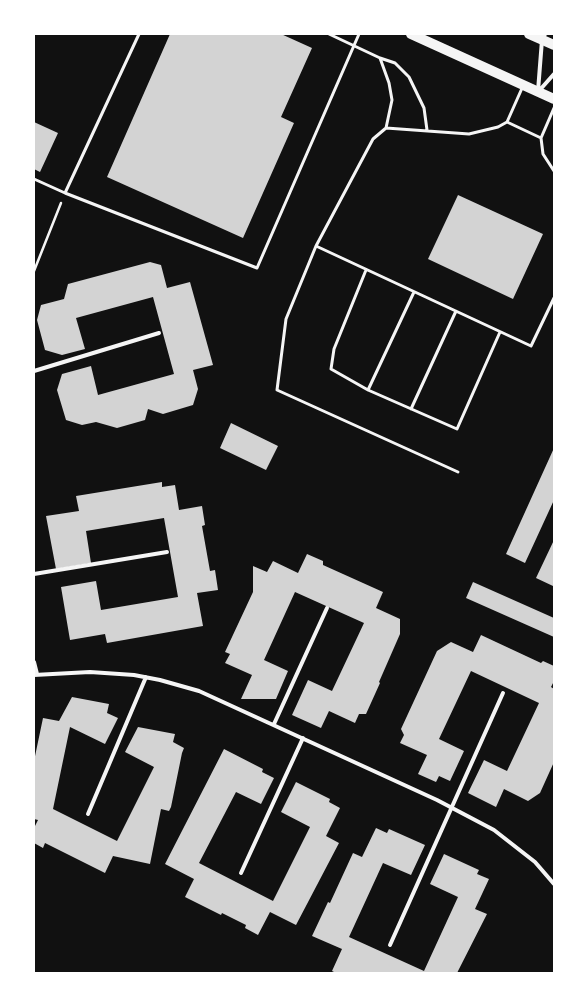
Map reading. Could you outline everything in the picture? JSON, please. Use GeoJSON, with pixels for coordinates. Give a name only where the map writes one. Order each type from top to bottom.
{"type":"FeatureCollection","features":[{"type":"Feature","properties":{"kind":"main road"},"geometry":{"type":"LineString","coordinates":[[411,34],[554,99]]}},
{"type":"Feature","properties":{"kind":"main road"},"geometry":{"type":"LineString","coordinates":[[529,34],[544,37],[554,45]]}},
{"type":"Feature","properties":{"kind":"street"},"geometry":{"type":"LineString","coordinates":[[538,92],[544,37]]}},
{"type":"Feature","properties":{"kind":"street"},"geometry":{"type":"LineString","coordinates":[[538,92],[554,74]]}},
{"type":"Feature","properties":{"kind":"street"},"geometry":{"type":"LineString","coordinates":[[34,371],[159,333]]}},
{"type":"Feature","properties":{"kind":"street"},"geometry":{"type":"LineString","coordinates":[[34,574],[167,552]]}},
{"type":"Feature","properties":{"kind":"street"},"geometry":{"type":"LineString","coordinates":[[274,724],[327,608]]}},
{"type":"Feature","properties":{"kind":"street"},"geometry":{"type":"LineString","coordinates":[[34,662],[35,674],[90,672],[146,677],[200,691],[397,782],[500,834],[535,862],[554,884]]}},
{"type":"Feature","properties":{"kind":"street"},"geometry":{"type":"LineString","coordinates":[[88,814],[146,677]]}},
{"type":"Feature","properties":{"kind":"street"},"geometry":{"type":"LineString","coordinates":[[390,944],[503,694]]}},
{"type":"Feature","properties":{"kind":"street"},"geometry":{"type":"LineString","coordinates":[[241,873],[303,738]]}},
{"type":"Feature","properties":{"kind":"lane"},"geometry":{"type":"LineString","coordinates":[[65,193],[139,34]]}},
{"type":"Feature","properties":{"kind":"lane"},"geometry":{"type":"LineString","coordinates":[[329,34],[380,58],[394,62],[409,77],[424,108],[427,130]]}},
{"type":"Feature","properties":{"kind":"lane"},"geometry":{"type":"LineString","coordinates":[[34,179],[65,193],[257,268],[359,34]]}},
{"type":"Feature","properties":{"kind":"lane"},"geometry":{"type":"LineString","coordinates":[[380,58],[389,83],[392,100],[386,128],[373,139],[316,246],[286,319],[277,390],[458,472]]}},
{"type":"Feature","properties":{"kind":"lane"},"geometry":{"type":"LineString","coordinates":[[386,128],[469,134],[498,127],[507,122],[524,86]]}},
{"type":"Feature","properties":{"kind":"lane"},"geometry":{"type":"LineString","coordinates":[[554,108],[541,138],[543,154],[554,171]]}},
{"type":"Feature","properties":{"kind":"lane"},"geometry":{"type":"LineString","coordinates":[[507,122],[541,138]]}},
{"type":"Feature","properties":{"kind":"lane"},"geometry":{"type":"LineString","coordinates":[[316,246],[531,346],[554,298]]}},
{"type":"Feature","properties":{"kind":"lane"},"geometry":{"type":"LineString","coordinates":[[366,270],[334,349],[331,369],[368,390],[457,429],[500,332]]}},
{"type":"Feature","properties":{"kind":"lane"},"geometry":{"type":"LineString","coordinates":[[368,390],[414,292]]}},
{"type":"Feature","properties":{"kind":"lane"},"geometry":{"type":"LineString","coordinates":[[411,409],[456,311]]}},
{"type":"Feature","properties":{"kind":"path"},"geometry":{"type":"LineString","coordinates":[[34,271],[65,193]]}},
{"type":"Feature","properties":{"kind":"building"},"geometry":{"type":"Polygon","coordinates":[[[170,34],[281,34],[312,48],[281,117],[294,123],[243,238],[107,177],[170,34]]]}},
{"type":"Feature","properties":{"kind":"building"},"geometry":{"type":"Polygon","coordinates":[[[34,122],[58,133],[40,172],[34,169],[34,122]]]}},
{"type":"Feature","properties":{"kind":"building"},"geometry":{"type":"Polygon","coordinates":[[[458,195],[543,234],[513,299],[428,259],[458,195]]]}},
{"type":"Feature","properties":{"kind":"building"},"geometry":{"type":"Polygon","coordinates":[[[150,262],[161,265],[167,288],[190,282],[213,365],[193,370],[198,389],[193,405],[163,414],[148,409],[145,420],[117,428],[96,422],[82,425],[66,420],[57,390],[62,374],[91,366],[98,395],[174,374],[153,297],[76,318],[85,349],[62,355],[45,350],[37,320],[41,305],[64,299],[68,284],[150,262]]]}},
{"type":"Feature","properties":{"kind":"building"},"geometry":{"type":"Polygon","coordinates":[[[231,423],[278,446],[266,470],[220,448],[231,423]]]}},
{"type":"Feature","properties":{"kind":"building"},"geometry":{"type":"Polygon","coordinates":[[[554,448],[554,500],[525,563],[506,554],[554,448]]]}},
{"type":"Feature","properties":{"kind":"building"},"geometry":{"type":"Polygon","coordinates":[[[162,482],[162,487],[175,485],[179,510],[202,506],[205,525],[202,526],[210,571],[215,570],[218,590],[197,593],[203,626],[107,643],[105,634],[70,640],[61,587],[96,581],[101,610],[178,597],[164,518],[86,531],[91,563],[56,569],[46,516],[79,511],[76,496],[162,482]]]}},
{"type":"Feature","properties":{"kind":"building"},"geometry":{"type":"Polygon","coordinates":[[[554,540],[554,584],[553,586],[536,578],[554,540]]]}},
{"type":"Feature","properties":{"kind":"building"},"geometry":{"type":"Polygon","coordinates":[[[307,554],[323,561],[323,565],[383,592],[376,608],[400,619],[400,634],[379,682],[380,683],[366,714],[359,714],[355,723],[329,711],[321,728],[292,715],[308,680],[332,691],[364,623],[295,592],[264,660],[288,671],[276,699],[241,699],[252,675],[225,663],[230,654],[225,652],[253,592],[253,566],[267,572],[273,561],[298,573],[307,554]]]}},
{"type":"Feature","properties":{"kind":"building"},"geometry":{"type":"Polygon","coordinates":[[[473,582],[554,618],[554,637],[466,598],[473,582]]]}},
{"type":"Feature","properties":{"kind":"building"},"geometry":{"type":"Polygon","coordinates":[[[481,635],[541,663],[543,661],[554,666],[554,681],[551,687],[554,689],[554,762],[540,793],[528,801],[504,789],[496,807],[468,793],[484,760],[507,771],[539,703],[471,671],[439,739],[464,751],[450,781],[439,776],[436,782],[418,774],[427,755],[400,743],[404,735],[401,729],[437,651],[451,642],[473,652],[481,635]]]}},
{"type":"Feature","properties":{"kind":"building"},"geometry":{"type":"Polygon","coordinates":[[[72,697],[109,704],[107,713],[118,718],[105,744],[70,727],[53,809],[117,841],[154,767],[125,752],[138,727],[175,734],[173,742],[184,748],[171,807],[169,811],[161,809],[150,864],[113,856],[105,873],[45,843],[43,848],[34,843],[34,828],[38,820],[34,819],[34,761],[43,718],[59,721],[72,697]]]}},
{"type":"Feature","properties":{"kind":"building"},"geometry":{"type":"Polygon","coordinates":[[[224,749],[263,769],[262,772],[274,778],[261,804],[236,792],[199,863],[273,901],[310,827],[281,812],[296,782],[330,799],[329,802],[340,808],[326,836],[339,843],[296,925],[270,912],[258,935],[245,928],[246,925],[222,913],[221,915],[185,897],[194,879],[165,864],[224,749]]]}},
{"type":"Feature","properties":{"kind":"building"},"geometry":{"type":"Polygon","coordinates":[[[376,828],[387,833],[389,829],[425,845],[411,875],[383,863],[349,937],[424,971],[458,897],[430,884],[444,854],[479,870],[477,874],[489,879],[475,909],[487,914],[457,973],[336,973],[332,971],[342,949],[312,936],[328,902],[330,903],[353,853],[362,857],[376,828]]]}}]}
